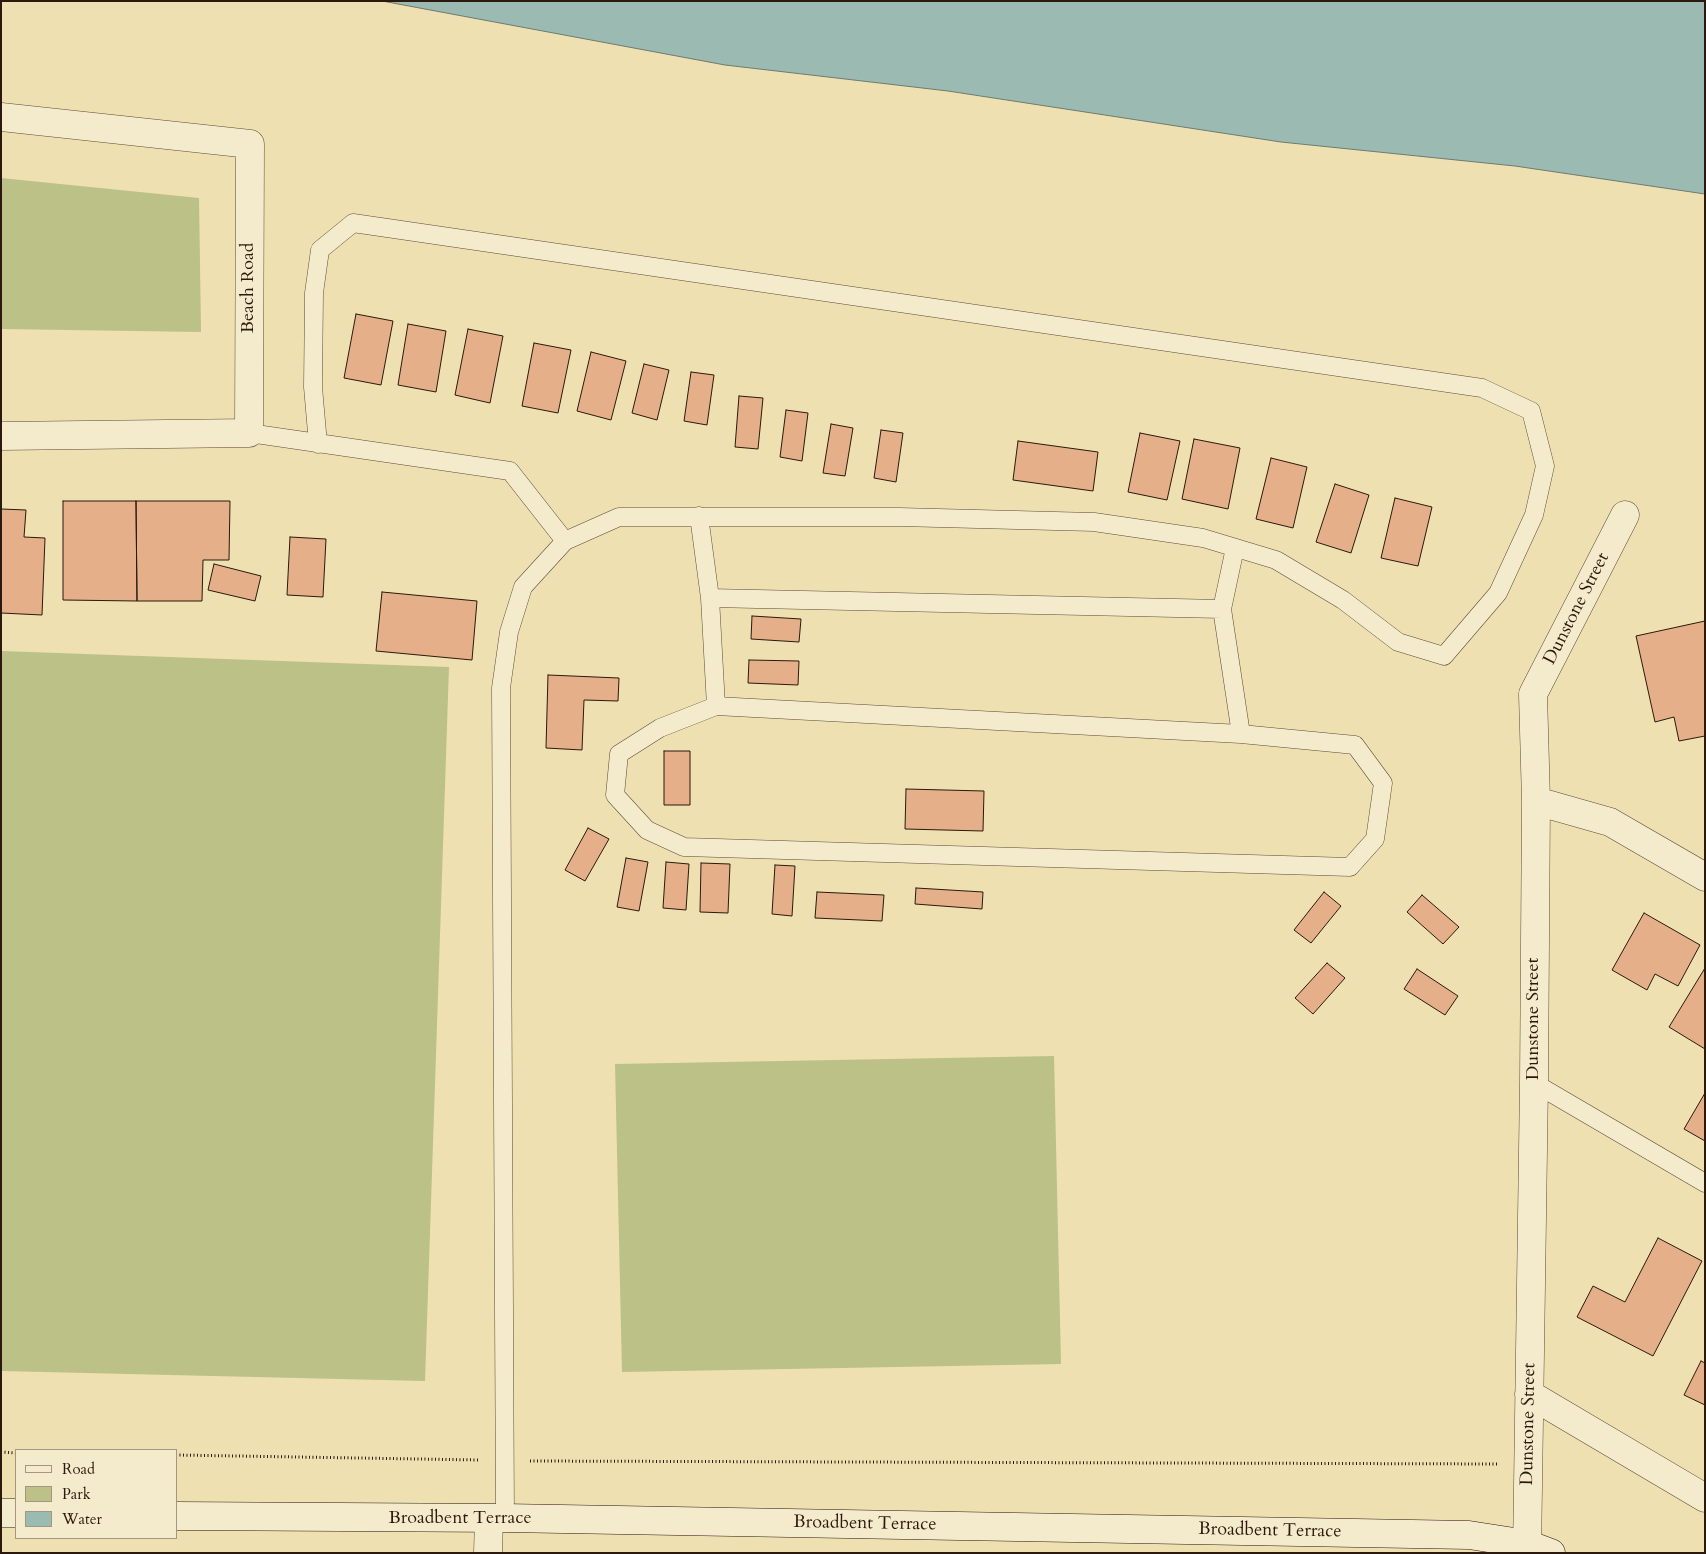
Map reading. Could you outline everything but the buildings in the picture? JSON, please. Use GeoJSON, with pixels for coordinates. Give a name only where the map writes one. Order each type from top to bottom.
{"type":"FeatureCollection","features":[{"type":"Feature","properties":{"kind":"street","name":"Beach Road"},"geometry":{"type":"LineString","coordinates":[[1,117],[250,144],[249,434]]}},
{"type":"Feature","properties":{"kind":"street"},"geometry":{"type":"LineString","coordinates":[[1,436],[249,434]]}},
{"type":"Feature","properties":{"kind":"street","name":"Dunstone Street"},"geometry":{"type":"LineString","coordinates":[[1535,1550],[1530,1464],[1529,1394],[1536,801],[1533,694],[1625,515]]}},
{"type":"Feature","properties":{"kind":"street"},"geometry":{"type":"LineString","coordinates":[[1536,801],[1610,822],[1705,877]]}},
{"type":"Feature","properties":{"kind":"street"},"geometry":{"type":"LineString","coordinates":[[1529,1394],[1705,1498]]}},
{"type":"Feature","properties":{"kind":"street"},"geometry":{"type":"LineString","coordinates":[[1,1513],[15,1513]]}},
{"type":"Feature","properties":{"kind":"street","name":"Broadbent Terrace"},"geometry":{"type":"LineString","coordinates":[[178,1516],[497,1519],[1468,1535],[1535,1550]]}},
{"type":"Feature","properties":{"kind":"street"},"geometry":{"type":"LineString","coordinates":[[488,1553],[497,1519]]}},
{"type":"Feature","properties":{"kind":"lane"},"geometry":{"type":"LineString","coordinates":[[318,444],[313,378],[314,293],[320,250],[353,223],[1482,388],[1531,411],[1545,466],[1534,515],[1498,592],[1444,656],[1398,642],[1343,600],[1276,560],[1203,538],[1094,522],[899,517],[699,516],[619,518],[565,540],[523,587],[509,632],[501,688],[505,1461],[497,1519]]}},
{"type":"Feature","properties":{"kind":"lane"},"geometry":{"type":"LineString","coordinates":[[249,434],[510,471],[565,540]]}},
{"type":"Feature","properties":{"kind":"lane"},"geometry":{"type":"LineString","coordinates":[[699,516],[710,598],[716,706]]}},
{"type":"Feature","properties":{"kind":"lane"},"geometry":{"type":"LineString","coordinates":[[1235,548],[1222,609],[1240,734]]}},
{"type":"Feature","properties":{"kind":"lane"},"geometry":{"type":"LineString","coordinates":[[710,598],[1222,609]]}},
{"type":"Feature","properties":{"kind":"lane"},"geometry":{"type":"LineString","coordinates":[[716,706],[1240,734],[1355,745],[1383,783],[1374,839],[1350,867],[684,848],[647,830],[615,795],[620,754],[660,728],[716,706]]}},
{"type":"Feature","properties":{"kind":"lane"},"geometry":{"type":"LineString","coordinates":[[1534,1083],[1705,1184]]}},
{"type":"Feature","properties":{"kind":"path"},"geometry":{"type":"LineString","coordinates":[[1,1452],[15,1452]]}},
{"type":"Feature","properties":{"kind":"path"},"geometry":{"type":"LineString","coordinates":[[178,1455],[505,1461],[1530,1464]]}},
{"type":"Feature","properties":{"kind":"green space"},"geometry":{"type":"Polygon","coordinates":[[[1,178],[199,198],[201,332],[1,329],[1,178]]]}},
{"type":"Feature","properties":{"kind":"green space"},"geometry":{"type":"Polygon","coordinates":[[[1,651],[449,667],[425,1381],[1,1371],[1,651]]]}},
{"type":"Feature","properties":{"kind":"green space"},"geometry":{"type":"Polygon","coordinates":[[[1054,1056],[1061,1364],[622,1372],[615,1064],[1054,1056]]]}},
{"type":"Feature","properties":{"kind":"water"},"geometry":{"type":"Polygon","coordinates":[[[382,1],[1705,1],[1705,194],[1515,166],[1281,142],[948,91],[725,65],[382,1]]]}}]}
